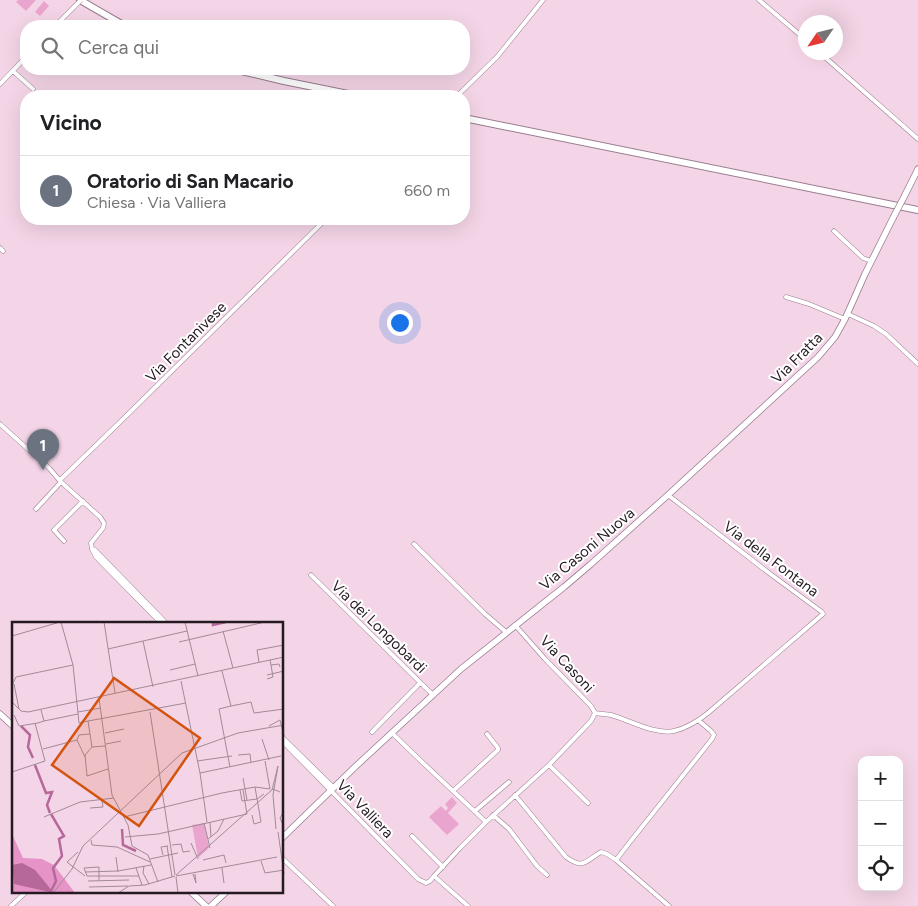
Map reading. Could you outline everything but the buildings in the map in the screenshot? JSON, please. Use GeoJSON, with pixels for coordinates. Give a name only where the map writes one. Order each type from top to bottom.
{"type":"FeatureCollection","features":[{"type":"Feature","properties":{"kind":"highway"},"geometry":{"type":"LineString","coordinates":[[80,0],[115,20]]}},
{"type":"Feature","properties":{"kind":"highway"},"geometry":{"type":"LineString","coordinates":[[256,75],[327,90]]}},
{"type":"Feature","properties":{"kind":"highway"},"geometry":{"type":"LineString","coordinates":[[470,119],[918,210]]}},
{"type":"Feature","properties":{"kind":"main road","name":"Via Fratta"},"geometry":{"type":"LineString","coordinates":[[682,482],[818,357],[835,337],[918,169]]}},
{"type":"Feature","properties":{"kind":"main road","name":"Via Casoni Nuova"},"geometry":{"type":"LineString","coordinates":[[284,836],[461,668],[564,587],[682,482]]}},
{"type":"Feature","properties":{"kind":"main road"},"geometry":{"type":"LineString","coordinates":[[0,714],[12,725]]}},
{"type":"Feature","properties":{"kind":"main road"},"geometry":{"type":"LineString","coordinates":[[193,894],[206,906]]}},
{"type":"Feature","properties":{"kind":"main road"},"geometry":{"type":"LineString","coordinates":[[211,906],[224,894]]}},
{"type":"Feature","properties":{"kind":"street"},"geometry":{"type":"LineString","coordinates":[[61,20],[80,0]]}},
{"type":"Feature","properties":{"kind":"street"},"geometry":{"type":"LineString","coordinates":[[463,90],[497,57],[542,0]]}},
{"type":"Feature","properties":{"kind":"street"},"geometry":{"type":"LineString","coordinates":[[758,0],[798,33]]}},
{"type":"Feature","properties":{"kind":"street"},"geometry":{"type":"LineString","coordinates":[[828,60],[918,139]]}},
{"type":"Feature","properties":{"kind":"street"},"geometry":{"type":"LineString","coordinates":[[0,84],[20,63]]}},
{"type":"Feature","properties":{"kind":"street"},"geometry":{"type":"LineString","coordinates":[[13,70],[33,89]]}},
{"type":"Feature","properties":{"kind":"street","name":"Via Fontanivese"},"geometry":{"type":"LineString","coordinates":[[36,509],[61,481],[320,225]]}},
{"type":"Feature","properties":{"kind":"street"},"geometry":{"type":"LineString","coordinates":[[834,231],[863,258],[871,261]]}},
{"type":"Feature","properties":{"kind":"street"},"geometry":{"type":"LineString","coordinates":[[786,297],[874,326],[886,334],[918,364]]}},
{"type":"Feature","properties":{"kind":"street"},"geometry":{"type":"LineString","coordinates":[[0,424],[100,517],[104,523],[103,528],[91,543],[96,557],[160,622]]}},
{"type":"Feature","properties":{"kind":"street","name":"Via della Fontana"},"geometry":{"type":"LineString","coordinates":[[595,714],[610,714],[638,725],[665,732],[674,731],[698,720],[823,614],[668,495]]}},
{"type":"Feature","properties":{"kind":"street"},"geometry":{"type":"LineString","coordinates":[[64,541],[54,530],[83,501]]}},
{"type":"Feature","properties":{"kind":"street"},"geometry":{"type":"LineString","coordinates":[[414,544],[485,614],[506,632]]}},
{"type":"Feature","properties":{"kind":"street"},"geometry":{"type":"LineString","coordinates":[[92,549],[165,622]]}},
{"type":"Feature","properties":{"kind":"street","name":"Via dei Longobardi"},"geometry":{"type":"LineString","coordinates":[[311,576],[432,694]]}},
{"type":"Feature","properties":{"kind":"street","name":"Via Casoni"},"geometry":{"type":"LineString","coordinates":[[434,876],[493,815],[549,764],[591,721],[595,714],[591,706],[515,625]]}},
{"type":"Feature","properties":{"kind":"street"},"geometry":{"type":"LineString","coordinates":[[372,732],[420,683]]}},
{"type":"Feature","properties":{"kind":"street"},"geometry":{"type":"LineString","coordinates":[[616,860],[712,739],[714,735],[712,731],[698,720]]}},
{"type":"Feature","properties":{"kind":"street"},"geometry":{"type":"LineString","coordinates":[[392,733],[486,822]]}},
{"type":"Feature","properties":{"kind":"street"},"geometry":{"type":"LineString","coordinates":[[453,791],[498,750],[487,734]]}},
{"type":"Feature","properties":{"kind":"street","name":"Via Valliera"},"geometry":{"type":"LineString","coordinates":[[284,739],[418,879],[426,882],[430,881],[434,876]]}},
{"type":"Feature","properties":{"kind":"street","name":"Via Valliera"},"geometry":{"type":"LineString","coordinates":[[284,743],[332,789]]}},
{"type":"Feature","properties":{"kind":"street"},"geometry":{"type":"LineString","coordinates":[[549,764],[588,803]]}},
{"type":"Feature","properties":{"kind":"street"},"geometry":{"type":"LineString","coordinates":[[475,811],[509,782]]}},
{"type":"Feature","properties":{"kind":"street"},"geometry":{"type":"LineString","coordinates":[[515,795],[566,857],[576,864],[583,864],[601,852],[607,854],[669,906]]}},
{"type":"Feature","properties":{"kind":"street"},"geometry":{"type":"LineString","coordinates":[[493,815],[509,829],[537,866],[547,875]]}},
{"type":"Feature","properties":{"kind":"street"},"geometry":{"type":"LineString","coordinates":[[412,836],[443,867]]}},
{"type":"Feature","properties":{"kind":"street"},"geometry":{"type":"LineString","coordinates":[[284,860],[333,906]]}},
{"type":"Feature","properties":{"kind":"street"},"geometry":{"type":"LineString","coordinates":[[434,876],[468,906]]}},
{"type":"Feature","properties":{"kind":"street"},"geometry":{"type":"LineString","coordinates":[[11,906],[24,894]]}},
{"type":"Feature","properties":{"kind":"shaded area"},"geometry":{"type":"Polygon","coordinates":[[[18,0],[36,0],[26,11],[16,2],[18,0]]]}},
{"type":"Feature","properties":{"kind":"shaded area"},"geometry":{"type":"Polygon","coordinates":[[[44,1],[49,6],[40,16],[35,12],[44,1]]]}},
{"type":"Feature","properties":{"kind":"shaded area"},"geometry":{"type":"Polygon","coordinates":[[[452,797],[457,803],[448,813],[459,824],[447,835],[429,817],[441,806],[446,811],[448,808],[445,804],[452,797]]]}},
{"type":"Feature","properties":{"kind":"place","name":"Oratorio di San Macario"},"geometry":{"type":"Point","coordinates":[43,470]}}]}
